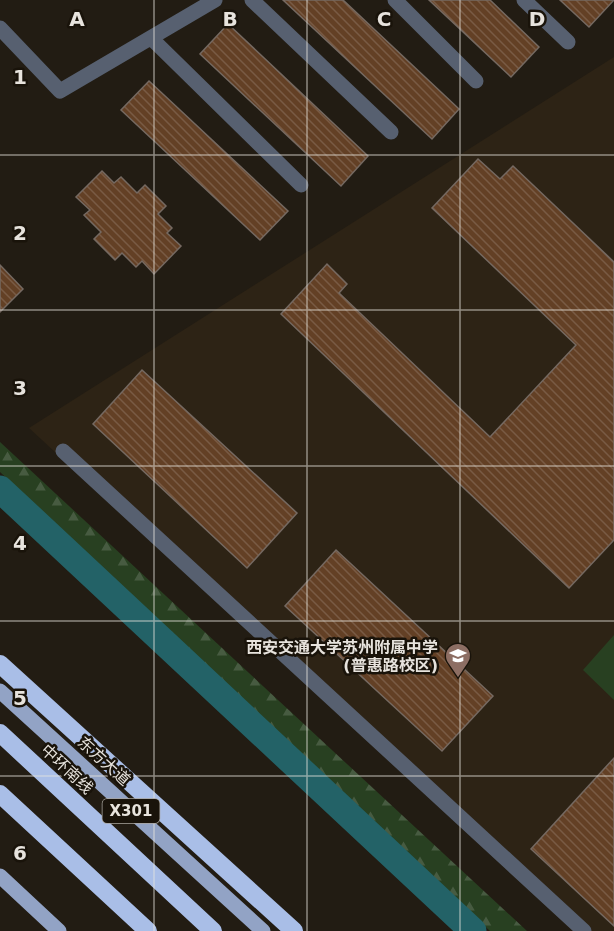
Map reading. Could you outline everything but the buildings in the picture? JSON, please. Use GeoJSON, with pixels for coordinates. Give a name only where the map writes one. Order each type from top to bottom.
{"type":"FeatureCollection","features":[{"type":"Feature","properties":{"kind":"highway"},"geometry":{"type":"LineString","coordinates":[[0,664],[294,931]]}},
{"type":"Feature","properties":{"kind":"highway","name":"中环南线"},"geometry":{"type":"LineString","coordinates":[[0,734],[213,931]]}},
{"type":"Feature","properties":{"kind":"highway"},"geometry":{"type":"LineString","coordinates":[[0,794],[148,931]]}},
{"type":"Feature","properties":{"kind":"main road","name":"东方大道"},"geometry":{"type":"LineString","coordinates":[[0,691],[263,931]]}},
{"type":"Feature","properties":{"kind":"main road"},"geometry":{"type":"LineString","coordinates":[[0,876],[59,931]]}},
{"type":"Feature","properties":{"kind":"lane"},"geometry":{"type":"LineString","coordinates":[[0,28],[60,91],[216,0]]}},
{"type":"Feature","properties":{"kind":"lane"},"geometry":{"type":"LineString","coordinates":[[252,0],[390,132]]}},
{"type":"Feature","properties":{"kind":"lane"},"geometry":{"type":"LineString","coordinates":[[396,0],[476,81]]}},
{"type":"Feature","properties":{"kind":"lane"},"geometry":{"type":"LineString","coordinates":[[524,0],[568,42]]}},
{"type":"Feature","properties":{"kind":"lane"},"geometry":{"type":"LineString","coordinates":[[151,38],[301,185]]}},
{"type":"Feature","properties":{"kind":"lane"},"geometry":{"type":"LineString","coordinates":[[63,451],[584,931]]}},
{"type":"Feature","properties":{"kind":"shaded area","name":"西安交通大学苏州附属中学 (普惠路校区)"},"geometry":{"type":"Polygon","coordinates":[[[614,57],[614,931],[573,931],[29,428],[614,57]]]}},
{"type":"Feature","properties":{"kind":"green space"},"geometry":{"type":"Polygon","coordinates":[[[0,442],[527,931],[490,931],[0,472],[0,442]]]}},
{"type":"Feature","properties":{"kind":"green space"},"geometry":{"type":"Polygon","coordinates":[[[614,635],[614,700],[583,670],[614,635]]]}},
{"type":"Feature","properties":{"kind":"waterway"},"geometry":{"type":"LineString","coordinates":[[0,489],[473,931]]}},
{"type":"Feature","properties":{"kind":"place","name":"西安交通大学苏州附属中学 (普惠路校区)"},"geometry":{"type":"Point","coordinates":[458,679]}}]}
